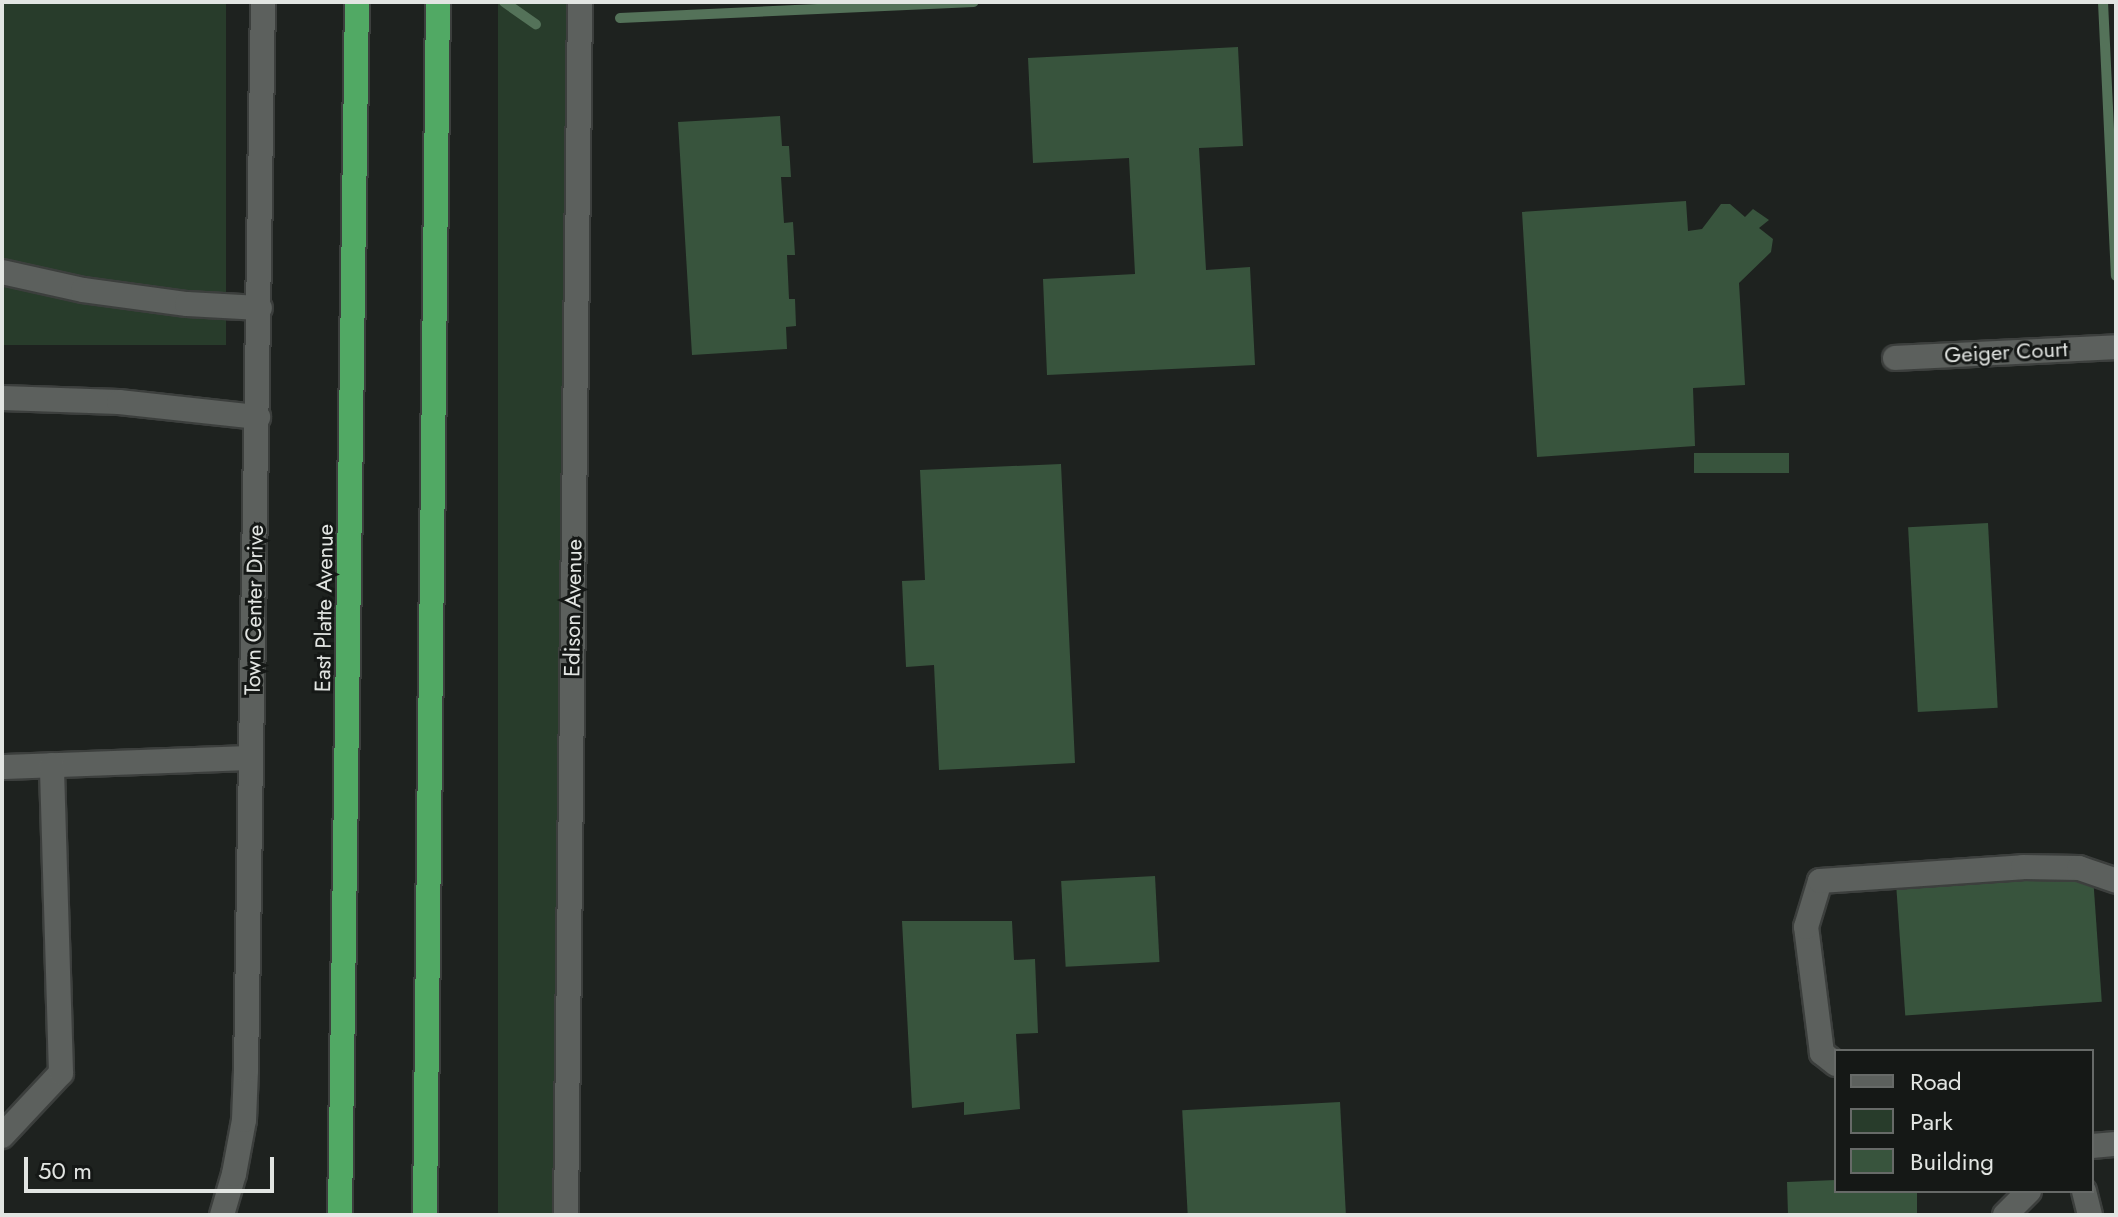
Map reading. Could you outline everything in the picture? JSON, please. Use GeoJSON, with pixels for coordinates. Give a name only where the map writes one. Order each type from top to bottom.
{"type":"FeatureCollection","features":[{"type":"Feature","properties":{"kind":"highway","name":"East Platte Avenue"},"geometry":{"type":"LineString","coordinates":[[340,1215],[357,2]]}},
{"type":"Feature","properties":{"kind":"highway"},"geometry":{"type":"LineString","coordinates":[[425,1215],[438,2]]}},
{"type":"Feature","properties":{"kind":"street","name":"Town Center Drive"},"geometry":{"type":"LineString","coordinates":[[222,1215],[234,1174],[244,1120],[263,2]]}},
{"type":"Feature","properties":{"kind":"street","name":"Edison Avenue"},"geometry":{"type":"LineString","coordinates":[[566,1215],[580,2]]}},
{"type":"Feature","properties":{"kind":"street"},"geometry":{"type":"LineString","coordinates":[[2,272],[83,290],[187,304],[260,308]]}},
{"type":"Feature","properties":{"kind":"street","name":"Geiger Court"},"geometry":{"type":"LineString","coordinates":[[1895,358],[2116,347]]}},
{"type":"Feature","properties":{"kind":"street"},"geometry":{"type":"LineString","coordinates":[[2,398],[119,402],[258,417]]}},
{"type":"Feature","properties":{"kind":"street"},"geometry":{"type":"LineString","coordinates":[[2,767],[251,758]]}},
{"type":"Feature","properties":{"kind":"street"},"geometry":{"type":"LineString","coordinates":[[2,1136],[61,1073],[52,765]]}},
{"type":"Feature","properties":{"kind":"street"},"geometry":{"type":"LineString","coordinates":[[1834,1062],[1822,1053],[1806,927],[1820,881],[2023,867],[2079,868],[2116,881]]}},
{"type":"Feature","properties":{"kind":"street"},"geometry":{"type":"LineString","coordinates":[[2094,1146],[2116,1144]]}},
{"type":"Feature","properties":{"kind":"street"},"geometry":{"type":"LineString","coordinates":[[2005,1215],[2027,1193]]}},
{"type":"Feature","properties":{"kind":"street"},"geometry":{"type":"LineString","coordinates":[[2084,1193],[2090,1215]]}},
{"type":"Feature","properties":{"kind":"green space"},"geometry":{"type":"Polygon","coordinates":[[[2,2],[226,2],[226,345],[2,345],[2,2]]]}},
{"type":"Feature","properties":{"kind":"green space"},"geometry":{"type":"Polygon","coordinates":[[[498,2],[570,2],[570,1215],[498,1215],[498,2]]]}},
{"type":"Feature","properties":{"kind":"building"},"geometry":{"type":"Polygon","coordinates":[[[1238,47],[1243,146],[1199,148],[1206,270],[1250,267],[1255,365],[1047,375],[1043,279],[1135,274],[1129,158],[1033,163],[1028,58],[1238,47]]]}},
{"type":"Feature","properties":{"kind":"building"},"geometry":{"type":"Polygon","coordinates":[[[780,116],[782,146],[789,146],[791,177],[781,177],[784,223],[793,222],[795,255],[787,255],[789,299],[795,299],[796,326],[786,327],[787,349],[692,355],[678,122],[780,116]]]}},
{"type":"Feature","properties":{"kind":"building"},"geometry":{"type":"Polygon","coordinates":[[[1686,201],[1688,231],[1702,229],[1721,204],[1730,204],[1745,217],[1753,209],[1769,220],[1759,228],[1773,239],[1771,252],[1739,283],[1745,385],[1693,388],[1695,446],[1537,457],[1522,212],[1686,201]]]}},
{"type":"Feature","properties":{"kind":"building"},"geometry":{"type":"Polygon","coordinates":[[[1694,453],[1789,453],[1789,473],[1694,473],[1694,453]]]}},
{"type":"Feature","properties":{"kind":"building"},"geometry":{"type":"Polygon","coordinates":[[[1061,464],[1075,763],[939,770],[934,665],[906,667],[902,581],[925,580],[920,470],[1061,464]]]}},
{"type":"Feature","properties":{"kind":"building"},"geometry":{"type":"Polygon","coordinates":[[[1988,523],[1998,708],[1918,712],[1908,527],[1988,523]]]}},
{"type":"Feature","properties":{"kind":"building"},"geometry":{"type":"Polygon","coordinates":[[[1155,876],[1160,962],[1066,967],[1061,881],[1155,876]]]}},
{"type":"Feature","properties":{"kind":"building"},"geometry":{"type":"Polygon","coordinates":[[[2093,876],[2102,1002],[1905,1015],[1896,890],[2093,876]]]}},
{"type":"Feature","properties":{"kind":"building"},"geometry":{"type":"Polygon","coordinates":[[[902,921],[1012,921],[1014,960],[1035,959],[1038,1033],[1016,1034],[1020,1109],[964,1115],[964,1102],[912,1108],[902,921]]]}},
{"type":"Feature","properties":{"kind":"building"},"geometry":{"type":"Polygon","coordinates":[[[1340,1102],[1346,1215],[1188,1215],[1182,1110],[1340,1102]]]}},
{"type":"Feature","properties":{"kind":"building"},"geometry":{"type":"Polygon","coordinates":[[[1834,1180],[1834,1193],[1917,1193],[1917,1215],[1788,1215],[1787,1182],[1834,1180]]]}},
{"type":"Feature","properties":{"kind":"waterway"},"geometry":{"type":"LineString","coordinates":[[504,2],[536,24]]}},
{"type":"Feature","properties":{"kind":"waterway"},"geometry":{"type":"LineString","coordinates":[[620,18],[974,2]]}},
{"type":"Feature","properties":{"kind":"waterway"},"geometry":{"type":"LineString","coordinates":[[2103,2],[2116,276]]}}]}
